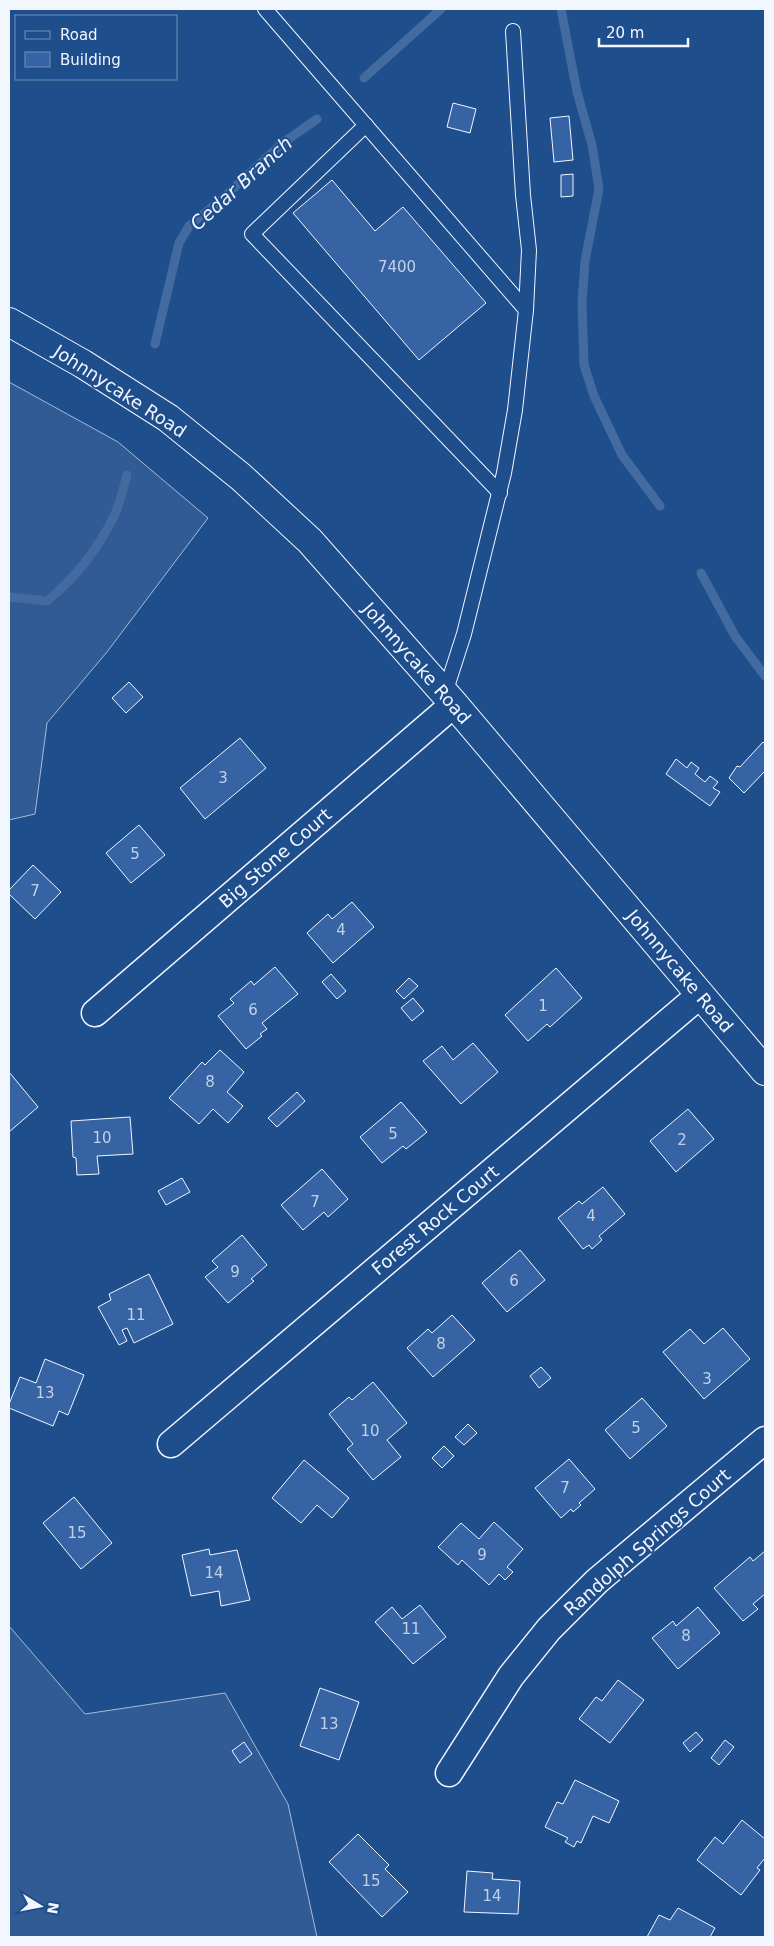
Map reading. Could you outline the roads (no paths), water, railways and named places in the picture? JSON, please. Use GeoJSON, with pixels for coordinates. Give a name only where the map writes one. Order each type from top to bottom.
{"type":"FeatureCollection","features":[{"type":"Feature","properties":{"kind":"street","name":"Johnnycake Road"},"geometry":{"type":"LineString","coordinates":[[9,322],[83,364],[168,418],[241,477],[310,542],[450,698],[765,1071]]}},
{"type":"Feature","properties":{"kind":"street","name":"Big Stone Court"},"geometry":{"type":"LineString","coordinates":[[95,1013],[450,698]]}},
{"type":"Feature","properties":{"kind":"street","name":"Forest Rock Court"},"geometry":{"type":"LineString","coordinates":[[170,1444],[700,995]]}},
{"type":"Feature","properties":{"kind":"street","name":"Randolph Springs Court"},"geometry":{"type":"LineString","coordinates":[[449,1773],[511,1676],[549,1629],[597,1581],[765,1440]]}},
{"type":"Feature","properties":{"kind":"lane"},"geometry":{"type":"LineString","coordinates":[[266,9],[526,310]]}},
{"type":"Feature","properties":{"kind":"lane"},"geometry":{"type":"LineString","coordinates":[[450,698],[464,634],[500,493],[515,410],[526,310],[529,250],[523,194],[513,31]]}},
{"type":"Feature","properties":{"kind":"lane"},"geometry":{"type":"LineString","coordinates":[[366,125],[252,234],[500,493]]}},
{"type":"Feature","properties":{"kind":"waterway","name":"Cedar Branch"},"geometry":{"type":"LineString","coordinates":[[364,78],[441,9]]}},
{"type":"Feature","properties":{"kind":"waterway"},"geometry":{"type":"LineString","coordinates":[[561,9],[577,92],[592,145],[599,189],[585,261],[582,303],[584,365],[594,396],[622,455],[660,506]]}},
{"type":"Feature","properties":{"kind":"waterway","name":"Cedar Branch"},"geometry":{"type":"LineString","coordinates":[[155,344],[179,243],[189,226],[224,197],[280,145],[317,119]]}},
{"type":"Feature","properties":{"kind":"waterway","name":"Cedar Branch"},"geometry":{"type":"LineString","coordinates":[[9,597],[47,601],[67,583],[85,562],[108,528],[118,506],[127,475]]}},
{"type":"Feature","properties":{"kind":"waterway"},"geometry":{"type":"LineString","coordinates":[[701,573],[735,636],[765,676]]}}]}
